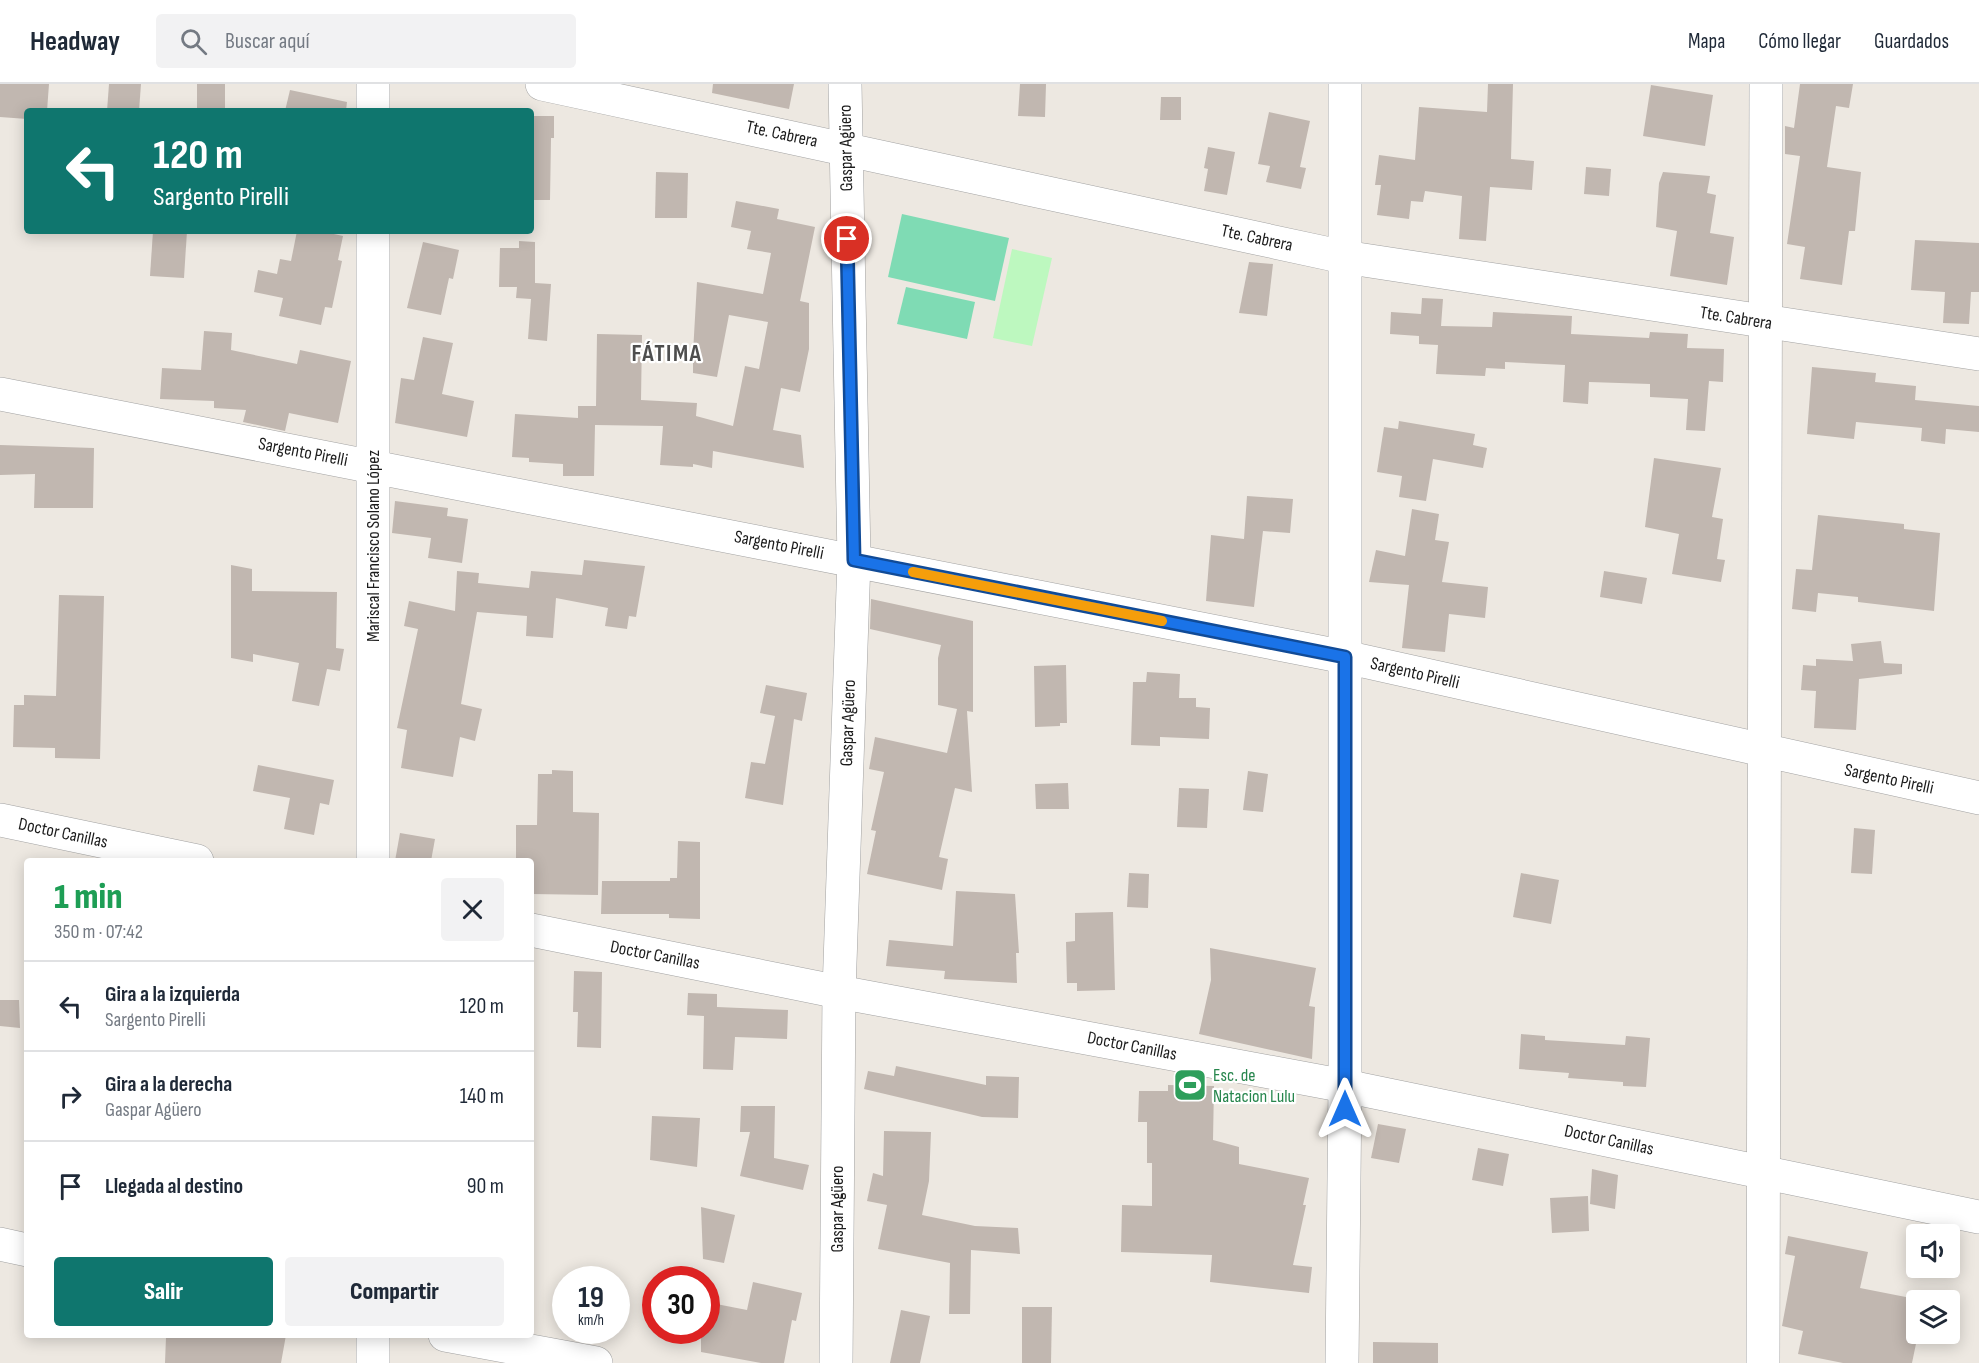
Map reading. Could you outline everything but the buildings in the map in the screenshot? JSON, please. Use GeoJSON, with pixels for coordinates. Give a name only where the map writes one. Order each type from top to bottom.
{"type":"FeatureCollection","features":[{"type":"Feature","properties":{"kind":"street"},"geometry":{"type":"LineString","coordinates":[[373,84],[373,108]]}},
{"type":"Feature","properties":{"kind":"street","name":"Tte. Cabrera"},"geometry":{"type":"LineString","coordinates":[[542,84],[845,147],[1344,257],[1979,354]]}},
{"type":"Feature","properties":{"kind":"street","name":"Gaspar Agüero"},"geometry":{"type":"LineString","coordinates":[[836,1363],[838,992],[854,560],[845,84]]}},
{"type":"Feature","properties":{"kind":"street"},"geometry":{"type":"LineString","coordinates":[[1342,1363],[1345,1086],[1345,84]]}},
{"type":"Feature","properties":{"kind":"street"},"geometry":{"type":"LineString","coordinates":[[1763,1363],[1766,84]]}},
{"type":"Feature","properties":{"kind":"street","name":"Mariscal Francisco Solano López"},"geometry":{"type":"LineString","coordinates":[[373,234],[373,858]]}},
{"type":"Feature","properties":{"kind":"street","name":"Sargento Pirelli"},"geometry":{"type":"LineString","coordinates":[[0,394],[373,465],[1345,657],[1979,798]]}},
{"type":"Feature","properties":{"kind":"street","name":"Doctor Canillas"},"geometry":{"type":"LineString","coordinates":[[0,820],[183,858]]}},
{"type":"Feature","properties":{"kind":"street","name":"Doctor Canillas"},"geometry":{"type":"LineString","coordinates":[[534,931],[838,992],[1345,1086],[1979,1217]]}},
{"type":"Feature","properties":{"kind":"street"},"geometry":{"type":"LineString","coordinates":[[0,1244],[24,1249]]}},
{"type":"Feature","properties":{"kind":"street"},"geometry":{"type":"LineString","coordinates":[[373,1338],[373,1363]]}},
{"type":"Feature","properties":{"kind":"street"},"geometry":{"type":"LineString","coordinates":[[461,1338],[596,1363]]}},
{"type":"Feature","properties":{"kind":"green space"},"geometry":{"type":"Polygon","coordinates":[[[902,214],[1009,238],[995,301],[888,277],[902,214]]]}},
{"type":"Feature","properties":{"kind":"green space"},"geometry":{"type":"Polygon","coordinates":[[[1012,249],[1052,258],[1032,346],[993,338],[1012,249]]]}},
{"type":"Feature","properties":{"kind":"green space"},"geometry":{"type":"Polygon","coordinates":[[[906,287],[975,302],[967,339],[897,324],[906,287]]]}},
{"type":"Feature","properties":{"kind":"slow traffic"},"geometry":{"type":"LineString","coordinates":[[913,572],[1162,621]]}},
{"type":"Feature","properties":{"kind":"place","name":"Esc. de Natacion Lulu"},"geometry":{"type":"Point","coordinates":[1190,1085]}},
{"type":"Feature","properties":{"kind":"district","name":"FÁTIMA"},"geometry":{"type":"Point","coordinates":[667,353]}},
{"type":"Feature","properties":{"kind":"route"},"geometry":{"type":"LineString","coordinates":[[847,239],[854,560],[1345,657],[1345,1109]]}}]}
